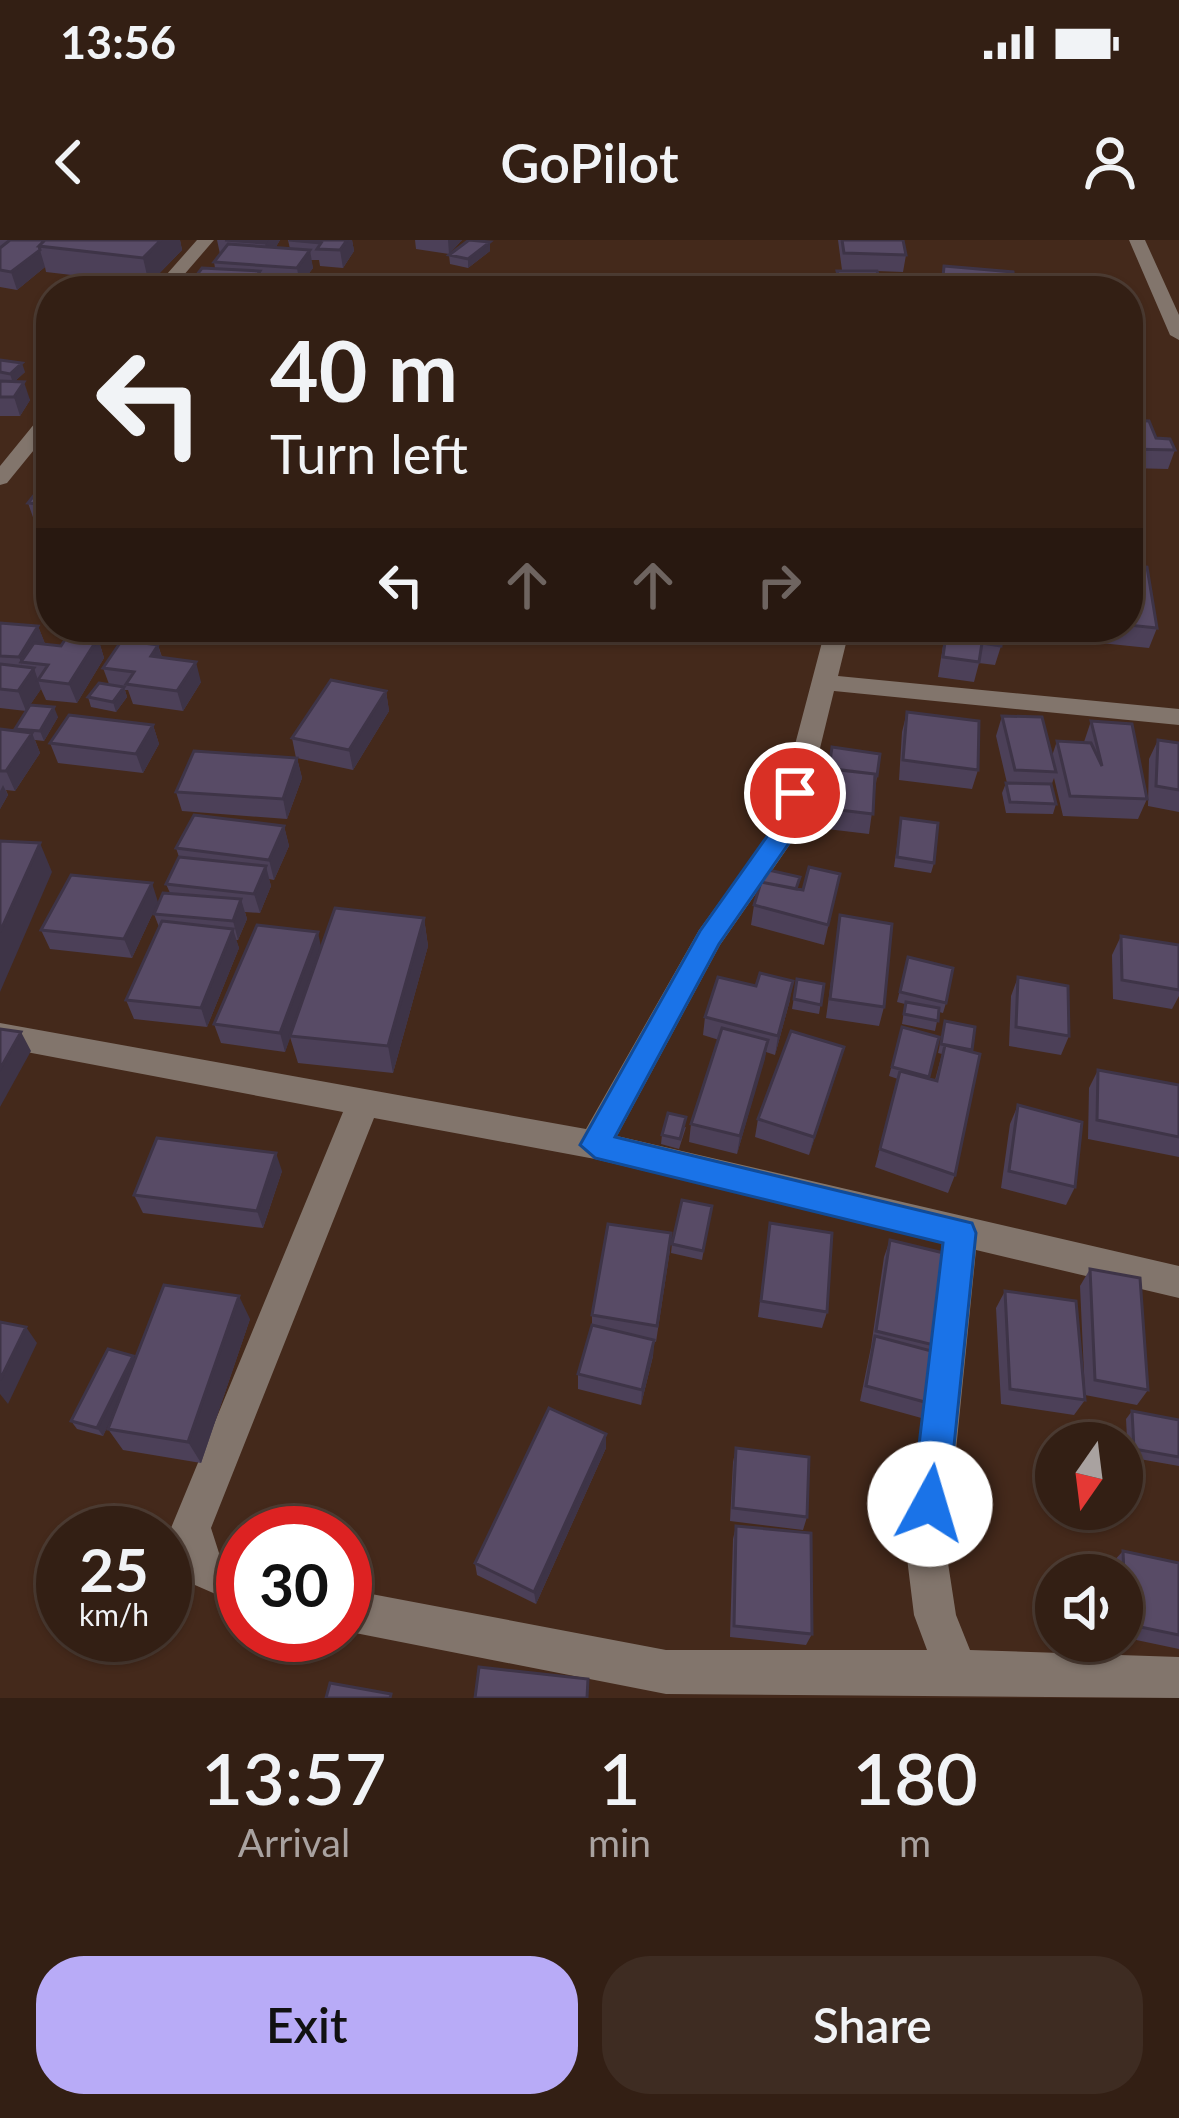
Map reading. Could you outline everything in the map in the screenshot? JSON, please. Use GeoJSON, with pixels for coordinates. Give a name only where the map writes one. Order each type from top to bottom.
{"type":"FeatureCollection","features":[{"type":"Feature","properties":{"kind":"street"},"geometry":{"type":"LineString","coordinates":[[174,276],[206,240]]}},
{"type":"Feature","properties":{"kind":"street"},"geometry":{"type":"LineString","coordinates":[[1148,250],[1179,335]]}},
{"type":"Feature","properties":{"kind":"street"},"geometry":{"type":"LineString","coordinates":[[0,478],[36,434]]}},
{"type":"Feature","properties":{"kind":"street"},"geometry":{"type":"LineString","coordinates":[[595,1145],[709,938],[785,830],[834,642]]}},
{"type":"Feature","properties":{"kind":"street"},"geometry":{"type":"LineString","coordinates":[[824,682],[1179,717]]}},
{"type":"Feature","properties":{"kind":"street"},"geometry":{"type":"LineString","coordinates":[[0,1035],[595,1145],[1179,1282]]}},
{"type":"Feature","properties":{"kind":"street"},"geometry":{"type":"LineString","coordinates":[[216,1573],[202,1567],[191,1528],[364,1101]]}},
{"type":"Feature","properties":{"kind":"street"},"geometry":{"type":"LineString","coordinates":[[957,1671],[935,1615],[926,1550],[960,1233]]}},
{"type":"Feature","properties":{"kind":"street"},"geometry":{"type":"LineString","coordinates":[[372,1615],[666,1672],[957,1671],[1179,1679]]}},
{"type":"Feature","properties":{"kind":"building"},"geometry":{"type":"Polygon","coordinates":[[[10,240],[45,240],[40,250],[11,272],[0,270],[0,248],[10,240]]]}},
{"type":"Feature","properties":{"kind":"building"},"geometry":{"type":"Polygon","coordinates":[[[45,240],[161,240],[143,258],[39,246],[45,240]]]}},
{"type":"Feature","properties":{"kind":"building"},"geometry":{"type":"Polygon","coordinates":[[[289,240],[347,240],[340,250],[289,240]]]}},
{"type":"Feature","properties":{"kind":"building"},"geometry":{"type":"Polygon","coordinates":[[[469,240],[490,242],[468,259],[449,255],[469,240]]]}},
{"type":"Feature","properties":{"kind":"building"},"geometry":{"type":"Polygon","coordinates":[[[842,240],[903,240],[906,255],[844,253],[842,240]]]}},
{"type":"Feature","properties":{"kind":"building"},"geometry":{"type":"Polygon","coordinates":[[[228,244],[310,250],[297,268],[214,262],[228,244]]]}},
{"type":"Feature","properties":{"kind":"building"},"geometry":{"type":"Polygon","coordinates":[[[944,266],[1013,272],[1013,276],[943,276],[944,266]]]}},
{"type":"Feature","properties":{"kind":"building"},"geometry":{"type":"Polygon","coordinates":[[[202,268],[260,271],[257,276],[196,276],[202,268]]]}},
{"type":"Feature","properties":{"kind":"building"},"geometry":{"type":"Polygon","coordinates":[[[837,271],[877,271],[878,276],[838,276],[837,271]]]}},
{"type":"Feature","properties":{"kind":"building"},"geometry":{"type":"Polygon","coordinates":[[[0,360],[22,363],[10,374],[0,372],[0,360]]]}},
{"type":"Feature","properties":{"kind":"building"},"geometry":{"type":"Polygon","coordinates":[[[0,381],[24,382],[14,397],[0,397],[0,381]]]}},
{"type":"Feature","properties":{"kind":"building"},"geometry":{"type":"Polygon","coordinates":[[[1143,421],[1149,421],[1156,438],[1170,439],[1175,450],[1143,449],[1143,421]]]}},
{"type":"Feature","properties":{"kind":"building"},"geometry":{"type":"Polygon","coordinates":[[[1143,567],[1147,567],[1157,628],[1143,627],[1143,567]]]}},
{"type":"Feature","properties":{"kind":"building"},"geometry":{"type":"Polygon","coordinates":[[[0,623],[36,626],[19,657],[0,656],[0,623]]]}},
{"type":"Feature","properties":{"kind":"building"},"geometry":{"type":"Polygon","coordinates":[[[64,642],[95,642],[69,684],[38,680],[48,665],[21,662],[34,643],[61,646],[64,642]]]}},
{"type":"Feature","properties":{"kind":"building"},"geometry":{"type":"Polygon","coordinates":[[[121,642],[158,645],[151,656],[196,662],[177,691],[126,684],[134,672],[103,668],[121,642]]]}},
{"type":"Feature","properties":{"kind":"building"},"geometry":{"type":"Polygon","coordinates":[[[945,642],[1001,642],[1001,646],[982,643],[979,662],[943,657],[945,642]]]}},
{"type":"Feature","properties":{"kind":"building"},"geometry":{"type":"Polygon","coordinates":[[[0,664],[34,668],[18,691],[0,689],[0,664]]]}},
{"type":"Feature","properties":{"kind":"building"},"geometry":{"type":"Polygon","coordinates":[[[331,680],[386,691],[349,750],[292,738],[331,680]]]}},
{"type":"Feature","properties":{"kind":"building"},"geometry":{"type":"Polygon","coordinates":[[[99,683],[124,687],[113,702],[88,697],[99,683]]]}},
{"type":"Feature","properties":{"kind":"building"},"geometry":{"type":"Polygon","coordinates":[[[30,705],[54,707],[40,731],[15,729],[30,705]]]}},
{"type":"Feature","properties":{"kind":"building"},"geometry":{"type":"Polygon","coordinates":[[[907,712],[979,721],[978,770],[903,760],[907,712]]]}},
{"type":"Feature","properties":{"kind":"building"},"geometry":{"type":"Polygon","coordinates":[[[69,715],[153,725],[136,754],[50,743],[69,715]]]}},
{"type":"Feature","properties":{"kind":"building"},"geometry":{"type":"Polygon","coordinates":[[[1002,716],[1042,717],[1056,772],[1015,770],[1002,716]]]}},
{"type":"Feature","properties":{"kind":"building"},"geometry":{"type":"Polygon","coordinates":[[[1091,721],[1132,724],[1147,799],[1070,796],[1057,741],[1091,743],[1102,766],[1091,721]]]}},
{"type":"Feature","properties":{"kind":"building"},"geometry":{"type":"Polygon","coordinates":[[[0,729],[32,733],[6,771],[0,771],[0,729]]]}},
{"type":"Feature","properties":{"kind":"building"},"geometry":{"type":"Polygon","coordinates":[[[1158,740],[1179,743],[1179,790],[1156,786],[1158,740]]]}},
{"type":"Feature","properties":{"kind":"building"},"geometry":{"type":"Polygon","coordinates":[[[832,747],[880,754],[877,776],[829,769],[832,747]]]}},
{"type":"Feature","properties":{"kind":"building"},"geometry":{"type":"Polygon","coordinates":[[[194,751],[297,758],[283,799],[176,792],[194,751]]]}},
{"type":"Feature","properties":{"kind":"building"},"geometry":{"type":"Polygon","coordinates":[[[834,769],[875,774],[873,814],[831,809],[834,769]]]}},
{"type":"Feature","properties":{"kind":"building"},"geometry":{"type":"Polygon","coordinates":[[[1006,783],[1051,784],[1056,804],[1010,802],[1006,783]]]}},
{"type":"Feature","properties":{"kind":"building"},"geometry":{"type":"Polygon","coordinates":[[[194,815],[284,826],[269,860],[176,848],[194,815]]]}},
{"type":"Feature","properties":{"kind":"building"},"geometry":{"type":"Polygon","coordinates":[[[901,818],[938,823],[934,863],[897,857],[901,818]]]}},
{"type":"Feature","properties":{"kind":"building"},"geometry":{"type":"Polygon","coordinates":[[[0,841],[40,843],[0,932],[0,841]]]}},
{"type":"Feature","properties":{"kind":"building"},"geometry":{"type":"Polygon","coordinates":[[[179,857],[266,866],[254,894],[166,884],[179,857]]]}},
{"type":"Feature","properties":{"kind":"building"},"geometry":{"type":"Polygon","coordinates":[[[809,867],[840,874],[828,925],[754,905],[761,882],[803,890],[809,867]]]}},
{"type":"Feature","properties":{"kind":"building"},"geometry":{"type":"Polygon","coordinates":[[[764,869],[800,877],[796,889],[761,882],[758,886],[764,869]]]}},
{"type":"Feature","properties":{"kind":"building"},"geometry":{"type":"Polygon","coordinates":[[[71,875],[152,883],[124,939],[41,930],[71,875]]]}},
{"type":"Feature","properties":{"kind":"building"},"geometry":{"type":"Polygon","coordinates":[[[163,893],[241,899],[233,921],[154,914],[163,893]]]}},
{"type":"Feature","properties":{"kind":"building"},"geometry":{"type":"Polygon","coordinates":[[[335,908],[424,918],[388,1046],[290,1036],[335,908]]]}},
{"type":"Feature","properties":{"kind":"building"},"geometry":{"type":"Polygon","coordinates":[[[840,915],[892,924],[884,1007],[830,999],[840,915]]]}},
{"type":"Feature","properties":{"kind":"building"},"geometry":{"type":"Polygon","coordinates":[[[162,921],[233,929],[201,1008],[126,1000],[162,921]]]}},
{"type":"Feature","properties":{"kind":"building"},"geometry":{"type":"Polygon","coordinates":[[[257,925],[318,932],[280,1033],[214,1024],[257,925]]]}},
{"type":"Feature","properties":{"kind":"building"},"geometry":{"type":"Polygon","coordinates":[[[1121,936],[1179,945],[1179,990],[1122,980],[1121,936]]]}},
{"type":"Feature","properties":{"kind":"building"},"geometry":{"type":"Polygon","coordinates":[[[908,957],[953,968],[946,1003],[900,992],[908,957]]]}},
{"type":"Feature","properties":{"kind":"building"},"geometry":{"type":"Polygon","coordinates":[[[760,973],[793,981],[778,1036],[705,1017],[718,977],[756,986],[760,973]]]}},
{"type":"Feature","properties":{"kind":"building"},"geometry":{"type":"Polygon","coordinates":[[[1018,977],[1068,986],[1069,1036],[1016,1027],[1018,977]]]}},
{"type":"Feature","properties":{"kind":"building"},"geometry":{"type":"Polygon","coordinates":[[[797,979],[824,984],[821,1005],[794,999],[797,979]]]}},
{"type":"Feature","properties":{"kind":"building"},"geometry":{"type":"Polygon","coordinates":[[[906,1002],[939,1008],[938,1021],[904,1014],[906,1002]]]}},
{"type":"Feature","properties":{"kind":"building"},"geometry":{"type":"Polygon","coordinates":[[[945,1021],[975,1027],[972,1050],[941,1044],[945,1021]]]}},
{"type":"Feature","properties":{"kind":"building"},"geometry":{"type":"Polygon","coordinates":[[[902,1027],[939,1037],[929,1077],[892,1067],[902,1027]]]}},
{"type":"Feature","properties":{"kind":"building"},"geometry":{"type":"Polygon","coordinates":[[[722,1028],[768,1040],[740,1136],[691,1124],[722,1028]]]}},
{"type":"Feature","properties":{"kind":"building"},"geometry":{"type":"Polygon","coordinates":[[[0,1029],[21,1032],[0,1069],[0,1029]]]}},
{"type":"Feature","properties":{"kind":"building"},"geometry":{"type":"Polygon","coordinates":[[[791,1031],[844,1047],[814,1137],[758,1119],[791,1031]]]}},
{"type":"Feature","properties":{"kind":"building"},"geometry":{"type":"Polygon","coordinates":[[[945,1045],[980,1054],[955,1175],[880,1149],[900,1071],[937,1081],[945,1045]]]}},
{"type":"Feature","properties":{"kind":"building"},"geometry":{"type":"Polygon","coordinates":[[[1098,1070],[1179,1085],[1179,1137],[1097,1120],[1098,1070]]]}},
{"type":"Feature","properties":{"kind":"building"},"geometry":{"type":"Polygon","coordinates":[[[1018,1105],[1082,1122],[1075,1187],[1009,1171],[1018,1105]]]}},
{"type":"Feature","properties":{"kind":"building"},"geometry":{"type":"Polygon","coordinates":[[[668,1113],[686,1117],[680,1139],[662,1135],[668,1113]]]}},
{"type":"Feature","properties":{"kind":"building"},"geometry":{"type":"Polygon","coordinates":[[[157,1138],[276,1153],[257,1211],[134,1195],[157,1138]]]}},
{"type":"Feature","properties":{"kind":"building"},"geometry":{"type":"Polygon","coordinates":[[[682,1200],[712,1206],[703,1251],[672,1244],[682,1200]]]}},
{"type":"Feature","properties":{"kind":"building"},"geometry":{"type":"Polygon","coordinates":[[[770,1223],[832,1233],[827,1312],[761,1301],[770,1223]]]}},
{"type":"Feature","properties":{"kind":"building"},"geometry":{"type":"Polygon","coordinates":[[[608,1224],[671,1233],[657,1326],[592,1315],[608,1224]]]}},
{"type":"Feature","properties":{"kind":"building"},"geometry":{"type":"Polygon","coordinates":[[[890,1240],[956,1256],[946,1348],[876,1331],[890,1240]]]}},
{"type":"Feature","properties":{"kind":"building"},"geometry":{"type":"Polygon","coordinates":[[[1090,1269],[1140,1278],[1148,1390],[1095,1380],[1090,1269]]]}},
{"type":"Feature","properties":{"kind":"building"},"geometry":{"type":"Polygon","coordinates":[[[164,1285],[239,1296],[188,1442],[108,1429],[164,1285]]]}},
{"type":"Feature","properties":{"kind":"building"},"geometry":{"type":"Polygon","coordinates":[[[1005,1291],[1076,1301],[1085,1400],[1010,1389],[1005,1291]]]}},
{"type":"Feature","properties":{"kind":"building"},"geometry":{"type":"Polygon","coordinates":[[[0,1322],[26,1327],[0,1380],[0,1322]]]}},
{"type":"Feature","properties":{"kind":"building"},"geometry":{"type":"Polygon","coordinates":[[[592,1325],[654,1340],[642,1390],[578,1374],[592,1325]]]}},
{"type":"Feature","properties":{"kind":"building"},"geometry":{"type":"Polygon","coordinates":[[[875,1336],[939,1353],[932,1404],[866,1386],[875,1336]]]}},
{"type":"Feature","properties":{"kind":"building"},"geometry":{"type":"Polygon","coordinates":[[[108,1349],[133,1356],[97,1428],[71,1421],[108,1349]]]}},
{"type":"Feature","properties":{"kind":"building"},"geometry":{"type":"Polygon","coordinates":[[[549,1408],[606,1434],[534,1592],[475,1563],[549,1408]]]}},
{"type":"Feature","properties":{"kind":"building"},"geometry":{"type":"Polygon","coordinates":[[[1132,1411],[1179,1420],[1179,1457],[1143,1451],[1143,1422],[1133,1422],[1132,1411]]]}},
{"type":"Feature","properties":{"kind":"building"},"geometry":{"type":"Polygon","coordinates":[[[736,1448],[809,1457],[807,1517],[733,1508],[736,1448]]]}},
{"type":"Feature","properties":{"kind":"building"},"geometry":{"type":"Polygon","coordinates":[[[736,1526],[811,1533],[812,1634],[734,1626],[736,1526]]]}},
{"type":"Feature","properties":{"kind":"building"},"geometry":{"type":"Polygon","coordinates":[[[1143,1555],[1179,1563],[1179,1635],[1143,1628],[1143,1555]]]}},
{"type":"Feature","properties":{"kind":"building"},"geometry":{"type":"Polygon","coordinates":[[[479,1667],[588,1679],[587,1698],[475,1698],[479,1667]]]}},
{"type":"Feature","properties":{"kind":"building"},"geometry":{"type":"Polygon","coordinates":[[[330,1683],[391,1694],[390,1698],[326,1698],[330,1683]]]}},
{"type":"Feature","properties":{"kind":"route"},"geometry":{"type":"LineString","coordinates":[[795,793],[785,830],[709,938],[595,1145],[960,1233],[930,1504]]}}]}
